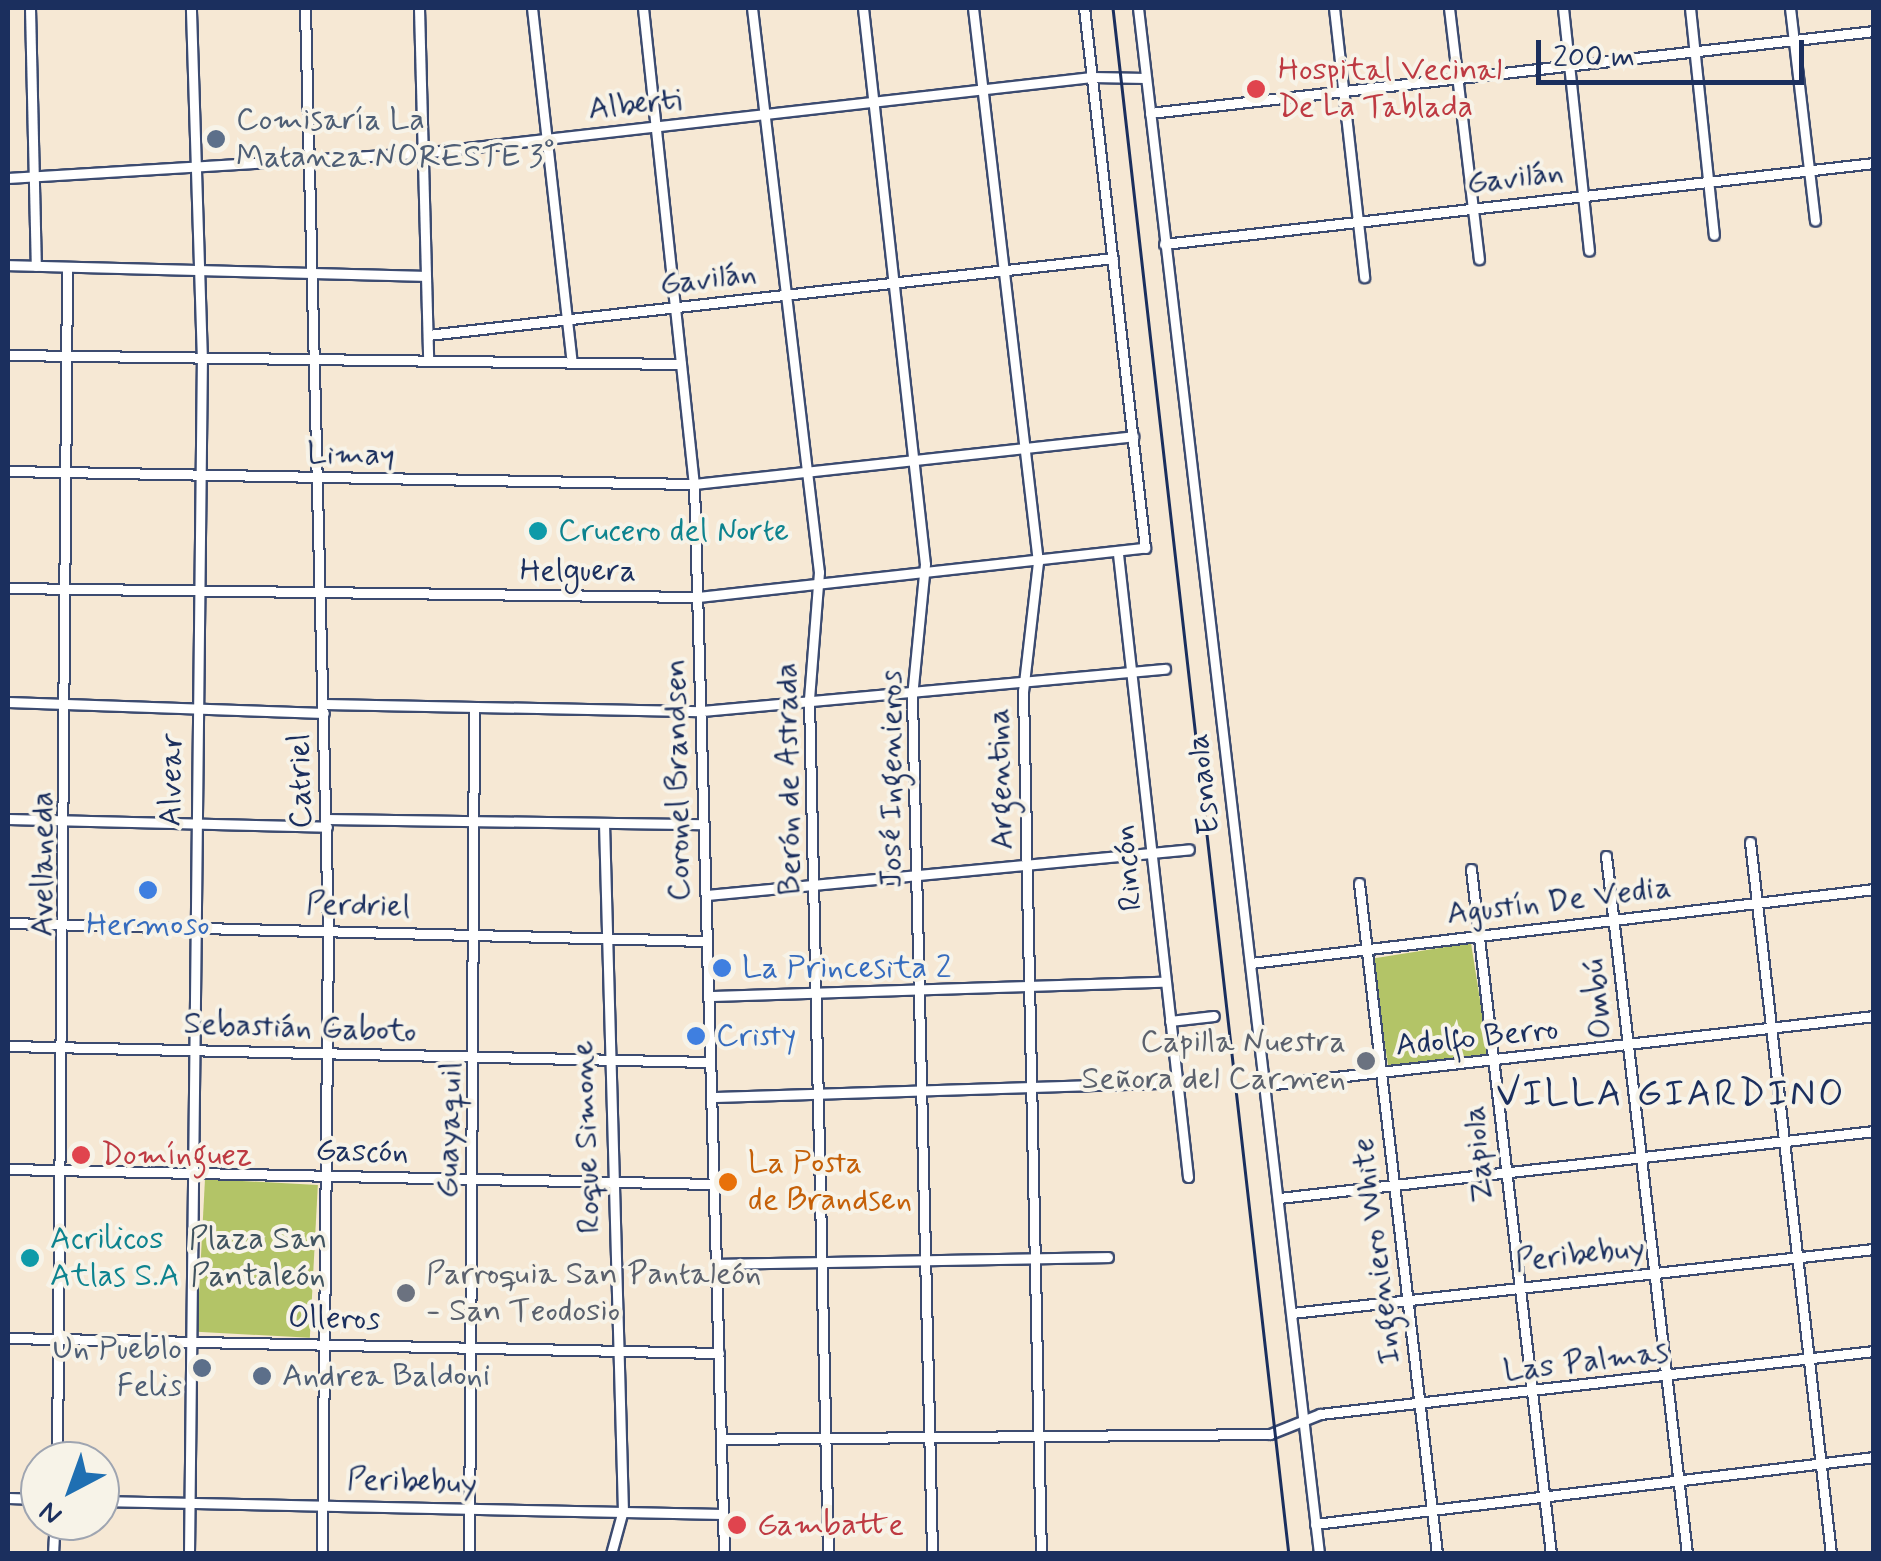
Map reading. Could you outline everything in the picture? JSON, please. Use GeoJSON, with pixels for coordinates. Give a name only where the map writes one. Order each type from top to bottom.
{"type":"FeatureCollection","features":[{"type":"Feature","properties":{"kind":"street"},"geometry":{"type":"LineString","coordinates":[[30,8],[36,266]]}},
{"type":"Feature","properties":{"kind":"street","name":"Alvear"},"geometry":{"type":"LineString","coordinates":[[188,1554],[200,1049],[193,927],[202,361],[191,8]]}},
{"type":"Feature","properties":{"kind":"street","name":"Catriel"},"geometry":{"type":"LineString","coordinates":[[305,8],[308,159],[320,359],[328,930],[321,1176],[322,1554]]}},
{"type":"Feature","properties":{"kind":"street"},"geometry":{"type":"LineString","coordinates":[[419,8],[428,360]]}},
{"type":"Feature","properties":{"kind":"street"},"geometry":{"type":"LineString","coordinates":[[532,8],[572,362]]}},
{"type":"Feature","properties":{"kind":"street","name":"Coronel Brandsen"},"geometry":{"type":"LineString","coordinates":[[644,8],[694,484],[724,1554]]}},
{"type":"Feature","properties":{"kind":"street","name":"Berón de Astrada"},"geometry":{"type":"LineString","coordinates":[[752,8],[818,582],[809,699],[829,1437],[828,1554]]}},
{"type":"Feature","properties":{"kind":"street","name":"José Ingenieros"},"geometry":{"type":"LineString","coordinates":[[863,8],[916,460],[925,574],[912,688],[932,1554]]}},
{"type":"Feature","properties":{"kind":"street","name":"Argentina"},"geometry":{"type":"LineString","coordinates":[[974,8],[1038,562],[1024,681],[1040,1257],[1041,1554]]}},
{"type":"Feature","properties":{"kind":"street"},"geometry":{"type":"LineString","coordinates":[[1084,8],[1134,436]]}},
{"type":"Feature","properties":{"kind":"street","name":"Esnaola"},"geometry":{"type":"LineString","coordinates":[[1138,8],[1319,1554]]}},
{"type":"Feature","properties":{"kind":"street"},"geometry":{"type":"LineString","coordinates":[[1334,8],[1364,276]]}},
{"type":"Feature","properties":{"kind":"street"},"geometry":{"type":"LineString","coordinates":[[1448,8],[1479,259]]}},
{"type":"Feature","properties":{"kind":"street"},"geometry":{"type":"LineString","coordinates":[[1563,8],[1589,251]]}},
{"type":"Feature","properties":{"kind":"street"},"geometry":{"type":"LineString","coordinates":[[1690,8],[1714,235]]}},
{"type":"Feature","properties":{"kind":"street"},"geometry":{"type":"LineString","coordinates":[[1790,8],[1814,221]]}},
{"type":"Feature","properties":{"kind":"street"},"geometry":{"type":"LineString","coordinates":[[1150,112],[1874,31]]}},
{"type":"Feature","properties":{"kind":"street","name":"Alberti"},"geometry":{"type":"LineString","coordinates":[[8,178],[422,152],[1092,76],[1146,78]]}},
{"type":"Feature","properties":{"kind":"street","name":"Gavilán"},"geometry":{"type":"LineString","coordinates":[[1164,244],[1874,163]]}},
{"type":"Feature","properties":{"kind":"street","name":"Gavilán"},"geometry":{"type":"LineString","coordinates":[[428,335],[1113,258]]}},
{"type":"Feature","properties":{"kind":"street"},"geometry":{"type":"LineString","coordinates":[[8,265],[424,276]]}},
{"type":"Feature","properties":{"kind":"street","name":"Avellaneda"},"geometry":{"type":"LineString","coordinates":[[57,1441],[68,924],[68,267]]}},
{"type":"Feature","properties":{"kind":"street"},"geometry":{"type":"LineString","coordinates":[[8,355],[202,361],[681,364]]}},
{"type":"Feature","properties":{"kind":"street","name":"Limay"},"geometry":{"type":"LineString","coordinates":[[8,472],[694,484],[1134,436]]}},
{"type":"Feature","properties":{"kind":"street","name":"Helguera"},"geometry":{"type":"LineString","coordinates":[[8,588],[698,597],[1118,554],[1145,548],[1134,436]]}},
{"type":"Feature","properties":{"kind":"street","name":"Rincón"},"geometry":{"type":"LineString","coordinates":[[1118,554],[1188,1177]]}},
{"type":"Feature","properties":{"kind":"street"},"geometry":{"type":"LineString","coordinates":[[8,702],[198,711],[474,707],[701,710],[912,688],[1166,669]]}},
{"type":"Feature","properties":{"kind":"street","name":"Guayaquil"},"geometry":{"type":"LineString","coordinates":[[469,1554],[469,1348],[480,935],[474,707]]}},
{"type":"Feature","properties":{"kind":"street"},"geometry":{"type":"LineString","coordinates":[[8,819],[196,824],[479,820],[703,824]]}},
{"type":"Feature","properties":{"kind":"street","name":"Roque Simone"},"geometry":{"type":"LineString","coordinates":[[604,823],[623,1510],[611,1554]]}},
{"type":"Feature","properties":{"kind":"street"},"geometry":{"type":"LineString","coordinates":[[1750,842],[1831,1554]]}},
{"type":"Feature","properties":{"kind":"street"},"geometry":{"type":"LineString","coordinates":[[706,895],[1189,850]]}},
{"type":"Feature","properties":{"kind":"street","name":"Ombú"},"geometry":{"type":"LineString","coordinates":[[1606,856],[1687,1554]]}},
{"type":"Feature","properties":{"kind":"street","name":"Zapiola"},"geometry":{"type":"LineString","coordinates":[[1471,869],[1551,1554]]}},
{"type":"Feature","properties":{"kind":"street","name":"Ingeniero White"},"geometry":{"type":"LineString","coordinates":[[1359,883],[1437,1554]]}},
{"type":"Feature","properties":{"kind":"street","name":"Agustín De Vedia"},"geometry":{"type":"LineString","coordinates":[[1250,964],[1874,889]]}},
{"type":"Feature","properties":{"kind":"street","name":"Perdriel"},"geometry":{"type":"LineString","coordinates":[[8,923],[707,941]]}},
{"type":"Feature","properties":{"kind":"street"},"geometry":{"type":"LineString","coordinates":[[709,996],[1165,982]]}},
{"type":"Feature","properties":{"kind":"street"},"geometry":{"type":"LineString","coordinates":[[1170,1021],[1214,1016]]}},
{"type":"Feature","properties":{"kind":"street","name":"Adolfo Berro"},"geometry":{"type":"LineString","coordinates":[[1265,1085],[1874,1016]]}},
{"type":"Feature","properties":{"kind":"street","name":"Sebastián Gaboto"},"geometry":{"type":"LineString","coordinates":[[8,1046],[710,1062]]}},
{"type":"Feature","properties":{"kind":"street"},"geometry":{"type":"LineString","coordinates":[[712,1097],[1178,1082]]}},
{"type":"Feature","properties":{"kind":"street"},"geometry":{"type":"LineString","coordinates":[[1279,1198],[1874,1131]]}},
{"type":"Feature","properties":{"kind":"street","name":"Gascón"},"geometry":{"type":"LineString","coordinates":[[8,1169],[714,1184]]}},
{"type":"Feature","properties":{"kind":"street","name":"Peribebuy"},"geometry":{"type":"LineString","coordinates":[[1292,1313],[1874,1249]]}},
{"type":"Feature","properties":{"kind":"street"},"geometry":{"type":"LineString","coordinates":[[716,1264],[1108,1257]]}},
{"type":"Feature","properties":{"kind":"street","name":"Olleros"},"geometry":{"type":"LineString","coordinates":[[8,1338],[720,1353]]}},
{"type":"Feature","properties":{"kind":"street","name":"Las Palmas"},"geometry":{"type":"LineString","coordinates":[[1305,1421],[1874,1352]]}},
{"type":"Feature","properties":{"kind":"street"},"geometry":{"type":"LineString","coordinates":[[723,1439],[1270,1434],[1305,1421]]}},
{"type":"Feature","properties":{"kind":"street"},"geometry":{"type":"LineString","coordinates":[[1315,1524],[1874,1456]]}},
{"type":"Feature","properties":{"kind":"street","name":"Peribebuy"},"geometry":{"type":"LineString","coordinates":[[120,1500],[723,1514]]}},
{"type":"Feature","properties":{"kind":"green space"},"geometry":{"type":"Polygon","coordinates":[[[1471,943],[1489,1055],[1389,1070],[1371,959],[1471,943]]]}},
{"type":"Feature","properties":{"kind":"green space","name":"Plaza San Pantaleón"},"geometry":{"type":"Polygon","coordinates":[[[205,1179],[318,1185],[310,1338],[197,1332],[205,1179]]]}},
{"type":"Feature","properties":{"kind":"railway"},"geometry":{"type":"LineString","coordinates":[[1113,8],[1289,1554]]}},
{"type":"Feature","properties":{"kind":"place","name":"Hospital Vecinal De La Tablada"},"geometry":{"type":"Point","coordinates":[1256,89]}},
{"type":"Feature","properties":{"kind":"place","name":"Comisaría La Matanza NORESTE 3°"},"geometry":{"type":"Point","coordinates":[216,139]}},
{"type":"Feature","properties":{"kind":"place","name":"Crucero del Norte"},"geometry":{"type":"Point","coordinates":[538,531]}},
{"type":"Feature","properties":{"kind":"place","name":"Hermoso"},"geometry":{"type":"Point","coordinates":[148,890]}},
{"type":"Feature","properties":{"kind":"place","name":"La Princesita 2"},"geometry":{"type":"Point","coordinates":[722,968]}},
{"type":"Feature","properties":{"kind":"place","name":"Cristy"},"geometry":{"type":"Point","coordinates":[696,1036]}},
{"type":"Feature","properties":{"kind":"place","name":"Capilla Nuestra Señora del Carmen"},"geometry":{"type":"Point","coordinates":[1366,1061]}},
{"type":"Feature","properties":{"kind":"place","name":"Domínguez"},"geometry":{"type":"Point","coordinates":[81,1155]}},
{"type":"Feature","properties":{"kind":"place","name":"La Posta de Brandsen"},"geometry":{"type":"Point","coordinates":[728,1182]}},
{"type":"Feature","properties":{"kind":"place","name":"Acrilicos Atlas S.A"},"geometry":{"type":"Point","coordinates":[30,1258]}},
{"type":"Feature","properties":{"kind":"place","name":"Parroquia San Pantaleón - San Teodosio"},"geometry":{"type":"Point","coordinates":[406,1293]}},
{"type":"Feature","properties":{"kind":"place","name":"Un Pueblo Felis"},"geometry":{"type":"Point","coordinates":[202,1368]}},
{"type":"Feature","properties":{"kind":"place","name":"Andrea Baldoni"},"geometry":{"type":"Point","coordinates":[262,1376]}},
{"type":"Feature","properties":{"kind":"place","name":"Gambatte"},"geometry":{"type":"Point","coordinates":[737,1525]}},
{"type":"Feature","properties":{"kind":"district","name":"VILLA GIARDINO"},"geometry":{"type":"Point","coordinates":[1671,1095]}}]}
